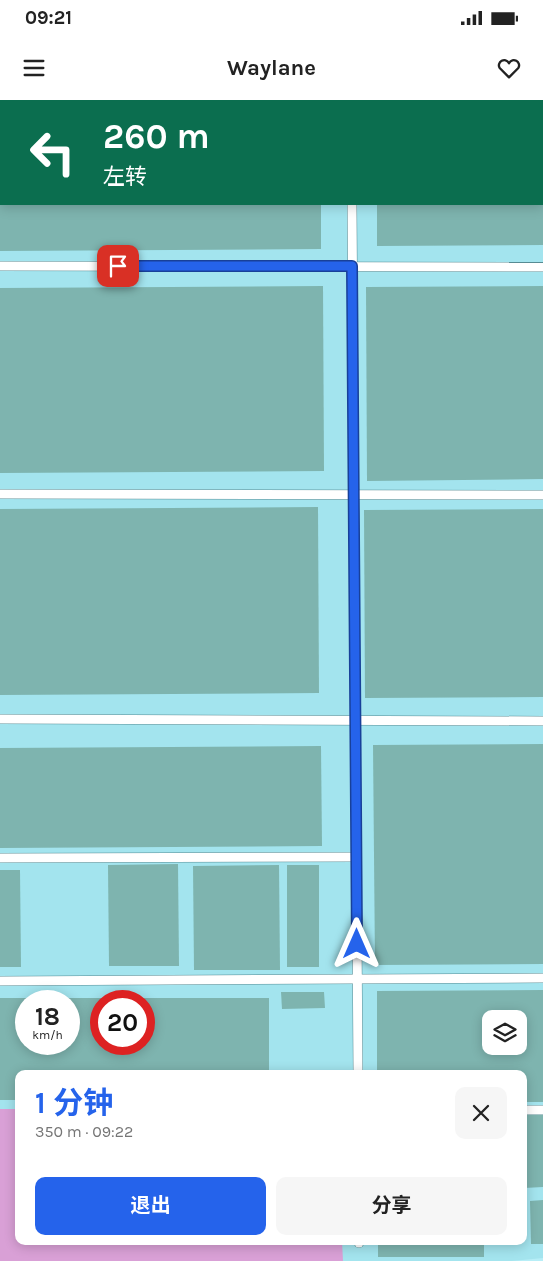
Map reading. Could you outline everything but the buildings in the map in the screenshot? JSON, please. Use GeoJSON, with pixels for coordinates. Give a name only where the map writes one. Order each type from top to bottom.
{"type":"FeatureCollection","features":[{"type":"Feature","properties":{"kind":"lane"},"geometry":{"type":"LineString","coordinates":[[352,205],[358,1070]]}},
{"type":"Feature","properties":{"kind":"lane"},"geometry":{"type":"LineString","coordinates":[[0,266],[543,267]]}},
{"type":"Feature","properties":{"kind":"lane"},"geometry":{"type":"LineString","coordinates":[[0,494],[543,495]]}},
{"type":"Feature","properties":{"kind":"lane"},"geometry":{"type":"LineString","coordinates":[[0,719],[543,721]]}},
{"type":"Feature","properties":{"kind":"lane"},"geometry":{"type":"LineString","coordinates":[[0,858],[356,857]]}},
{"type":"Feature","properties":{"kind":"lane"},"geometry":{"type":"LineString","coordinates":[[0,981],[543,978]]}},
{"type":"Feature","properties":{"kind":"lane"},"geometry":{"type":"LineString","coordinates":[[527,1110],[543,1110]]}},
{"type":"Feature","properties":{"kind":"shaded area"},"geometry":{"type":"Polygon","coordinates":[[[0,205],[543,205],[543,1258],[512,1261],[0,1261],[0,205]]]}},
{"type":"Feature","properties":{"kind":"shaded area"},"geometry":{"type":"Polygon","coordinates":[[[0,1109],[15,1109],[15,1245],[342,1245],[343,1261],[0,1261],[0,1109]]]}},
{"type":"Feature","properties":{"kind":"route"},"geometry":{"type":"LineString","coordinates":[[118,266],[352,266],[357,944]]}}]}
